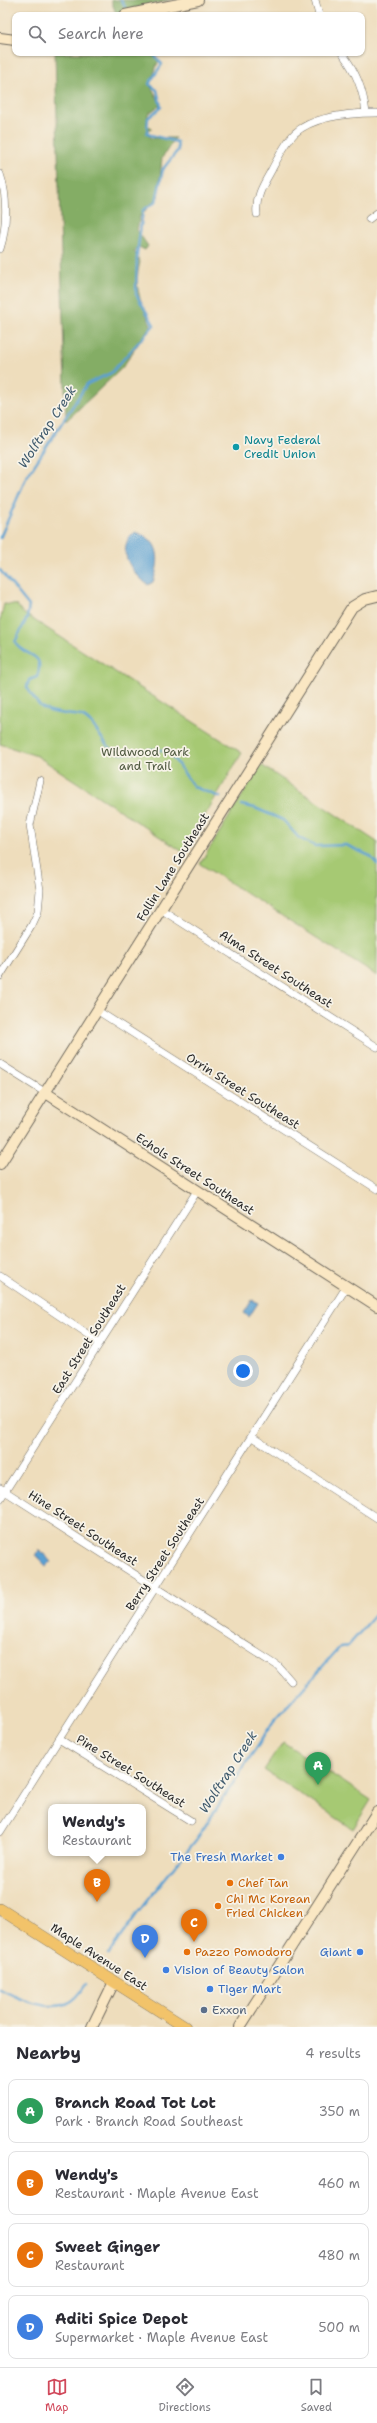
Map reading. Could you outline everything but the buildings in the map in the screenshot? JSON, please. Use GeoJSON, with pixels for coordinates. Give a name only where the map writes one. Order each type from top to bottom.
{"type":"FeatureCollection","features":[{"type":"Feature","properties":{"kind":"main road","name":"Maple Avenue East"},"geometry":{"type":"LineString","coordinates":[[0,1909],[185,2027]]}},
{"type":"Feature","properties":{"kind":"street"},"geometry":{"type":"LineString","coordinates":[[140,12],[198,0]]}},
{"type":"Feature","properties":{"kind":"street"},"geometry":{"type":"LineString","coordinates":[[315,0],[318,12]]}},
{"type":"Feature","properties":{"kind":"street"},"geometry":{"type":"LineString","coordinates":[[0,38],[12,40]]}},
{"type":"Feature","properties":{"kind":"street"},"geometry":{"type":"LineString","coordinates":[[344,56],[359,79],[364,93],[366,113]]}},
{"type":"Feature","properties":{"kind":"street"},"geometry":{"type":"LineString","coordinates":[[257,214],[260,190],[280,155],[296,132],[321,120],[377,112]]}},
{"type":"Feature","properties":{"kind":"street"},"geometry":{"type":"LineString","coordinates":[[0,174],[3,188],[5,218],[0,249]]}},
{"type":"Feature","properties":{"kind":"street"},"geometry":{"type":"LineString","coordinates":[[368,219],[377,213]]}},
{"type":"Feature","properties":{"kind":"street","name":"Follin Lane Southeast"},"geometry":{"type":"LineString","coordinates":[[0,1164],[162,910],[352,607],[365,599],[377,596]]}},
{"type":"Feature","properties":{"kind":"street"},"geometry":{"type":"LineString","coordinates":[[0,976],[38,912],[40,890],[30,826],[40,781]]}},
{"type":"Feature","properties":{"kind":"street","name":"Alma Street Southeast"},"geometry":{"type":"LineString","coordinates":[[162,910],[377,1047]]}},
{"type":"Feature","properties":{"kind":"street","name":"Orrin Street Southeast"},"geometry":{"type":"LineString","coordinates":[[98,1011],[377,1189]]}},
{"type":"Feature","properties":{"kind":"street","name":"Echols Street Southeast"},"geometry":{"type":"LineString","coordinates":[[0,1064],[377,1306]]}},
{"type":"Feature","properties":{"kind":"street","name":"East Street Southeast"},"geometry":{"type":"LineString","coordinates":[[0,1499],[2,1489],[100,1343],[197,1191]]}},
{"type":"Feature","properties":{"kind":"street"},"geometry":{"type":"LineString","coordinates":[[0,1276],[100,1343]]}},
{"type":"Feature","properties":{"kind":"street","name":"Berry Street Southeast"},"geometry":{"type":"LineString","coordinates":[[0,1832],[347,1286]]}},
{"type":"Feature","properties":{"kind":"street"},"geometry":{"type":"LineString","coordinates":[[252,1437],[377,1518]]}},
{"type":"Feature","properties":{"kind":"street","name":"Hine Street Southeast"},"geometry":{"type":"LineString","coordinates":[[2,1489],[278,1666],[291,1680]]}},
{"type":"Feature","properties":{"kind":"street","name":"Pine Street Southeast"},"geometry":{"type":"LineString","coordinates":[[59,1739],[191,1821]]}},
{"type":"Feature","properties":{"kind":"street"},"geometry":{"type":"LineString","coordinates":[[240,2027],[376,1816]]}},
{"type":"Feature","properties":{"kind":"street"},"geometry":{"type":"LineString","coordinates":[[92,2027],[114,1982]]}},
{"type":"Feature","properties":{"kind":"green space"},"geometry":{"type":"Polygon","coordinates":[[[111,0],[171,0],[124,12],[115,12],[111,0]]]}},
{"type":"Feature","properties":{"kind":"green space"},"geometry":{"type":"Polygon","coordinates":[[[55,56],[154,56],[159,59],[150,85],[161,104],[148,114],[147,125],[152,129],[146,131],[151,138],[175,138],[162,158],[158,197],[140,216],[137,230],[148,246],[145,250],[139,247],[134,251],[140,262],[137,280],[139,295],[151,325],[122,368],[66,421],[55,56]]]}},
{"type":"Feature","properties":{"kind":"green space","name":"Wildwood Park and Trail"},"geometry":{"type":"Polygon","coordinates":[[[4,604],[16,604],[23,613],[242,753],[183,852],[37,756],[0,744],[0,621],[4,604]]]}},
{"type":"Feature","properties":{"kind":"green space"},"geometry":{"type":"Polygon","coordinates":[[[261,765],[377,842],[377,976],[200,864],[261,765]]]}},
{"type":"Feature","properties":{"kind":"green space"},"geometry":{"type":"Polygon","coordinates":[[[283,1742],[371,1800],[353,1829],[264,1770],[283,1742]]]}},
{"type":"Feature","properties":{"kind":"water"},"geometry":{"type":"Polygon","coordinates":[[[134,532],[149,539],[157,551],[158,558],[156,574],[153,582],[148,585],[131,567],[126,553],[128,539],[134,532]]]}},
{"type":"Feature","properties":{"kind":"water"},"geometry":{"type":"Polygon","coordinates":[[[252,1300],[258,1303],[249,1317],[244,1313],[252,1300]]]}},
{"type":"Feature","properties":{"kind":"water"},"geometry":{"type":"Polygon","coordinates":[[[40,1550],[51,1562],[46,1566],[35,1555],[40,1550]]]}},
{"type":"Feature","properties":{"kind":"waterway","name":"Wolftrap Creek"},"geometry":{"type":"LineString","coordinates":[[121,0],[125,7]]}},
{"type":"Feature","properties":{"kind":"waterway","name":"Wolftrap Creek"},"geometry":{"type":"LineString","coordinates":[[0,538],[26,478],[87,384],[111,373],[154,325],[136,294],[137,254],[143,210],[156,202],[163,169],[178,150],[177,142],[147,134],[148,118],[161,107],[157,90],[149,84],[162,64],[155,56]]}},
{"type":"Feature","properties":{"kind":"waterway","name":"Wolftrap Creek"},"geometry":{"type":"LineString","coordinates":[[0,570],[29,606],[27,618],[15,642],[24,651],[34,656],[39,663],[37,677],[29,680],[27,687],[38,704],[46,710],[81,716],[87,719],[104,742],[114,751],[121,753],[132,753],[155,749],[169,752],[194,787],[220,797]]}},
{"type":"Feature","properties":{"kind":"waterway","name":"Wolftrap Creek"},"geometry":{"type":"LineString","coordinates":[[241,805],[255,808],[283,820],[299,838],[315,846],[346,845],[370,856],[377,864]]}},
{"type":"Feature","properties":{"kind":"waterway","name":"Wolftrap Creek"},"geometry":{"type":"LineString","coordinates":[[108,1954],[145,1903],[196,1840],[273,1722],[340,1647],[348,1646],[377,1613]]}},
{"type":"Feature","properties":{"kind":"waterway","name":"Wolftrap Creek"},"geometry":{"type":"LineString","coordinates":[[0,1989],[41,2005],[58,2006],[72,2001],[86,1984]]}},
{"type":"Feature","properties":{"kind":"place","name":"Navy Federal Credit Union"},"geometry":{"type":"Point","coordinates":[236,447]}},
{"type":"Feature","properties":{"kind":"place","name":"Branch Road Tot Lot"},"geometry":{"type":"Point","coordinates":[318,1785]}},
{"type":"Feature","properties":{"kind":"place","name":"The Fresh Market"},"geometry":{"type":"Point","coordinates":[281,1857]}},
{"type":"Feature","properties":{"kind":"place","name":"Chef Tan"},"geometry":{"type":"Point","coordinates":[230,1883]}},
{"type":"Feature","properties":{"kind":"place","name":"Wendy's"},"geometry":{"type":"Point","coordinates":[97,1902]}},
{"type":"Feature","properties":{"kind":"place","name":"Chi Mc Korean Fried Chicken"},"geometry":{"type":"Point","coordinates":[218,1906]}},
{"type":"Feature","properties":{"kind":"place","name":"Sweet Ginger"},"geometry":{"type":"Point","coordinates":[194,1942]}},
{"type":"Feature","properties":{"kind":"place","name":"Pazzo Pomodoro"},"geometry":{"type":"Point","coordinates":[187,1952]}},
{"type":"Feature","properties":{"kind":"place","name":"Giant"},"geometry":{"type":"Point","coordinates":[360,1952]}},
{"type":"Feature","properties":{"kind":"place","name":"Aditi Spice Depot"},"geometry":{"type":"Point","coordinates":[145,1958]}},
{"type":"Feature","properties":{"kind":"place","name":"Vision of Beauty Salon"},"geometry":{"type":"Point","coordinates":[166,1970]}},
{"type":"Feature","properties":{"kind":"place","name":"Tiger Mart"},"geometry":{"type":"Point","coordinates":[210,1989]}},
{"type":"Feature","properties":{"kind":"place","name":"Exxon"},"geometry":{"type":"Point","coordinates":[204,2010]}}]}
